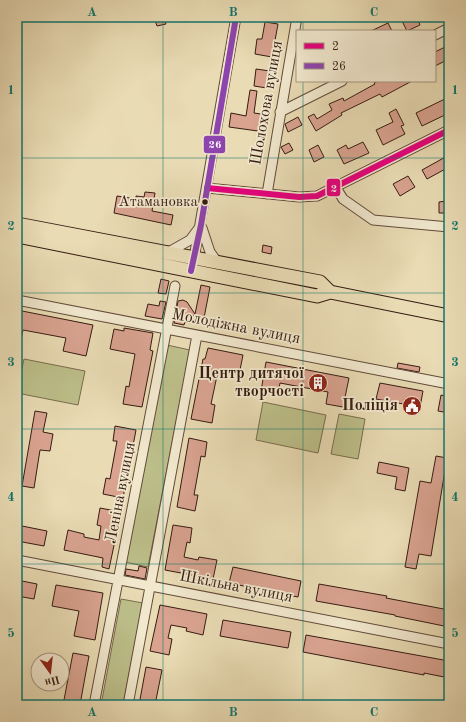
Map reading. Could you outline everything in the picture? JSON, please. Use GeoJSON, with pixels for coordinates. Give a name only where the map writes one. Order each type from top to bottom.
{"type":"FeatureCollection","features":[{"type":"Feature","properties":{"kind":"highway"},"geometry":{"type":"LineString","coordinates":[[17,224],[320,282],[330,292]]}},
{"type":"Feature","properties":{"kind":"highway"},"geometry":{"type":"LineString","coordinates":[[17,236],[317,296],[330,292],[449,316]]}},
{"type":"Feature","properties":{"kind":"street"},"geometry":{"type":"LineString","coordinates":[[191,271],[201,225],[236,17]]}},
{"type":"Feature","properties":{"kind":"street","name":"Шолохова вулиця"},"geometry":{"type":"LineString","coordinates":[[267,194],[297,17]]}},
{"type":"Feature","properties":{"kind":"street"},"geometry":{"type":"LineString","coordinates":[[436,34],[449,28]]}},
{"type":"Feature","properties":{"kind":"street"},"geometry":{"type":"LineString","coordinates":[[280,112],[340,82]]}},
{"type":"Feature","properties":{"kind":"street"},"geometry":{"type":"LineString","coordinates":[[207,188],[299,197],[317,196],[449,130]]}},
{"type":"Feature","properties":{"kind":"street"},"geometry":{"type":"LineString","coordinates":[[335,186],[343,200],[373,220],[449,227]]}},
{"type":"Feature","properties":{"kind":"street"},"geometry":{"type":"LineString","coordinates":[[172,268],[179,265],[180,260],[171,253],[190,240],[201,225]]}},
{"type":"Feature","properties":{"kind":"street"},"geometry":{"type":"LineString","coordinates":[[201,225],[205,241],[216,262],[209,266],[208,270],[212,275]]}},
{"type":"Feature","properties":{"kind":"street","name":"Леніна вулиця"},"geometry":{"type":"LineString","coordinates":[[94,705],[175,286]]}},
{"type":"Feature","properties":{"kind":"street","name":"Молодіжна вулиця"},"geometry":{"type":"LineString","coordinates":[[17,300],[449,384]]}},
{"type":"Feature","properties":{"kind":"street"},"geometry":{"type":"LineString","coordinates":[[128,705],[197,335]]}},
{"type":"Feature","properties":{"kind":"street","name":"Шкільна вулиця"},"geometry":{"type":"LineString","coordinates":[[17,560],[449,644]]}},
{"type":"Feature","properties":{"kind":"green space"},"geometry":{"type":"Polygon","coordinates":[[[167,345],[190,350],[148,567],[125,562],[167,345]]]}},
{"type":"Feature","properties":{"kind":"green space"},"geometry":{"type":"Polygon","coordinates":[[[24,359],[85,371],[78,405],[17,393],[24,359]]]}},
{"type":"Feature","properties":{"kind":"green space"},"geometry":{"type":"Polygon","coordinates":[[[263,402],[326,415],[318,453],[256,440],[263,402]]]}},
{"type":"Feature","properties":{"kind":"green space"},"geometry":{"type":"Polygon","coordinates":[[[339,414],[365,419],[358,459],[331,454],[339,414]]]}},
{"type":"Feature","properties":{"kind":"green space"},"geometry":{"type":"Polygon","coordinates":[[[121,599],[143,603],[123,705],[101,705],[121,599]]]}},
{"type":"Feature","properties":{"kind":"building"},"geometry":{"type":"Polygon","coordinates":[[[154,17],[164,17],[166,24],[157,26],[154,17]]]}},
{"type":"Feature","properties":{"kind":"building"},"geometry":{"type":"Polygon","coordinates":[[[400,17],[417,17],[420,25],[406,30],[400,17]]]}},
{"type":"Feature","properties":{"kind":"building"},"geometry":{"type":"Polygon","coordinates":[[[265,22],[278,24],[272,57],[255,54],[257,39],[262,39],[265,22]]]}},
{"type":"Feature","properties":{"kind":"building"},"geometry":{"type":"Polygon","coordinates":[[[388,23],[392,30],[373,30],[388,23]]]}},
{"type":"Feature","properties":{"kind":"building"},"geometry":{"type":"Polygon","coordinates":[[[449,45],[449,59],[436,66],[436,52],[449,45]]]}},
{"type":"Feature","properties":{"kind":"building"},"geometry":{"type":"Polygon","coordinates":[[[256,69],[270,71],[267,88],[254,86],[256,69]]]}},
{"type":"Feature","properties":{"kind":"building"},"geometry":{"type":"Polygon","coordinates":[[[410,82],[382,97],[380,94],[341,113],[342,115],[316,131],[308,117],[314,114],[317,119],[332,110],[329,104],[343,98],[344,101],[375,84],[374,83],[410,82]]]}},
{"type":"Feature","properties":{"kind":"building"},"geometry":{"type":"Polygon","coordinates":[[[250,90],[257,91],[254,113],[268,115],[265,132],[229,127],[231,113],[246,116],[250,90]]]}},
{"type":"Feature","properties":{"kind":"building"},"geometry":{"type":"Polygon","coordinates":[[[449,97],[449,113],[422,126],[416,113],[449,97]]]}},
{"type":"Feature","properties":{"kind":"building"},"geometry":{"type":"Polygon","coordinates":[[[396,109],[404,125],[401,126],[405,134],[383,145],[376,130],[393,122],[389,113],[396,109]]]}},
{"type":"Feature","properties":{"kind":"building"},"geometry":{"type":"Polygon","coordinates":[[[298,117],[302,125],[288,132],[285,124],[298,117]]]}},
{"type":"Feature","properties":{"kind":"building"},"geometry":{"type":"Polygon","coordinates":[[[363,142],[369,153],[344,164],[337,150],[346,145],[348,149],[363,142]]]}},
{"type":"Feature","properties":{"kind":"building"},"geometry":{"type":"Polygon","coordinates":[[[289,143],[293,150],[285,154],[281,147],[289,143]]]}},
{"type":"Feature","properties":{"kind":"building"},"geometry":{"type":"Polygon","coordinates":[[[318,145],[324,157],[314,162],[309,150],[318,145]]]}},
{"type":"Feature","properties":{"kind":"building"},"geometry":{"type":"Polygon","coordinates":[[[449,155],[449,167],[427,179],[422,170],[449,155]]]}},
{"type":"Feature","properties":{"kind":"building"},"geometry":{"type":"Polygon","coordinates":[[[408,176],[415,187],[400,196],[393,184],[408,176]]]}},
{"type":"Feature","properties":{"kind":"building"},"geometry":{"type":"Polygon","coordinates":[[[145,192],[155,193],[152,211],[173,215],[171,225],[114,213],[117,196],[136,199],[136,196],[144,197],[145,192]]]}},
{"type":"Feature","properties":{"kind":"building"},"geometry":{"type":"Polygon","coordinates":[[[446,201],[447,213],[439,213],[439,202],[446,201]]]}},
{"type":"Feature","properties":{"kind":"building"},"geometry":{"type":"Polygon","coordinates":[[[263,245],[272,247],[271,254],[262,252],[263,245]]]}},
{"type":"Feature","properties":{"kind":"building"},"geometry":{"type":"Polygon","coordinates":[[[161,279],[169,281],[166,294],[158,293],[161,279]]]}},
{"type":"Feature","properties":{"kind":"building"},"geometry":{"type":"Polygon","coordinates":[[[201,285],[210,287],[204,318],[191,315],[189,323],[185,322],[184,325],[174,323],[178,301],[183,300],[187,302],[195,314],[201,285]]]}},
{"type":"Feature","properties":{"kind":"building"},"geometry":{"type":"Polygon","coordinates":[[[160,301],[166,302],[162,319],[145,316],[148,304],[159,306],[160,301]]]}},
{"type":"Feature","properties":{"kind":"building"},"geometry":{"type":"Polygon","coordinates":[[[17,310],[93,325],[86,356],[63,351],[66,338],[23,330],[20,344],[17,344],[17,310]]]}},
{"type":"Feature","properties":{"kind":"building"},"geometry":{"type":"Polygon","coordinates":[[[124,328],[153,333],[150,350],[153,351],[142,407],[123,404],[126,386],[129,387],[135,354],[110,349],[114,329],[124,331],[124,328]]]}},
{"type":"Feature","properties":{"kind":"building"},"geometry":{"type":"Polygon","coordinates":[[[208,348],[243,355],[239,375],[218,371],[211,404],[215,405],[212,423],[191,419],[203,359],[205,359],[208,348]]]}},
{"type":"Feature","properties":{"kind":"building","name":"Центр дитячої творчості"},"geometry":{"type":"Polygon","coordinates":[[[266,362],[349,378],[343,407],[326,404],[328,392],[280,383],[278,394],[261,391],[266,362]]]}},
{"type":"Feature","properties":{"kind":"building"},"geometry":{"type":"Polygon","coordinates":[[[398,363],[420,367],[419,372],[397,368],[398,363]]]}},
{"type":"Feature","properties":{"kind":"building"},"geometry":{"type":"Polygon","coordinates":[[[380,383],[423,391],[420,407],[376,399],[380,383]]]}},
{"type":"Feature","properties":{"kind":"building"},"geometry":{"type":"Polygon","coordinates":[[[441,395],[449,397],[449,413],[438,411],[441,395]]]}},
{"type":"Feature","properties":{"kind":"building"},"geometry":{"type":"Polygon","coordinates":[[[35,411],[47,413],[43,432],[53,434],[50,451],[40,450],[34,488],[22,486],[35,411]]]}},
{"type":"Feature","properties":{"kind":"building"},"geometry":{"type":"Polygon","coordinates":[[[115,426],[136,430],[123,498],[103,494],[106,478],[110,479],[117,441],[113,441],[115,426]]]}},
{"type":"Feature","properties":{"kind":"building"},"geometry":{"type":"Polygon","coordinates":[[[189,438],[207,442],[205,457],[201,456],[194,495],[198,495],[195,511],[177,507],[189,438]]]}},
{"type":"Feature","properties":{"kind":"building"},"geometry":{"type":"Polygon","coordinates":[[[436,456],[447,458],[431,556],[419,554],[416,569],[405,567],[420,481],[431,483],[436,456]]]}},
{"type":"Feature","properties":{"kind":"building"},"geometry":{"type":"Polygon","coordinates":[[[379,462],[409,468],[405,491],[395,489],[397,477],[377,473],[379,462]]]}},
{"type":"Feature","properties":{"kind":"building"},"geometry":{"type":"Polygon","coordinates":[[[100,508],[121,512],[109,569],[102,567],[103,558],[64,550],[68,530],[84,534],[84,537],[99,540],[101,526],[97,525],[100,508]]]}},
{"type":"Feature","properties":{"kind":"building"},"geometry":{"type":"Polygon","coordinates":[[[17,525],[47,531],[44,546],[17,541],[17,525]]]}},
{"type":"Feature","properties":{"kind":"building"},"geometry":{"type":"Polygon","coordinates":[[[173,525],[192,528],[190,543],[187,542],[184,557],[198,560],[199,557],[217,560],[213,579],[165,570],[173,525]]]}},
{"type":"Feature","properties":{"kind":"building"},"geometry":{"type":"Polygon","coordinates":[[[139,566],[147,568],[145,579],[125,575],[126,569],[138,571],[139,566]]]}},
{"type":"Feature","properties":{"kind":"building"},"geometry":{"type":"Polygon","coordinates":[[[233,567],[301,581],[298,597],[229,583],[233,567]]]}},
{"type":"Feature","properties":{"kind":"building"},"geometry":{"type":"Polygon","coordinates":[[[17,580],[37,584],[34,599],[17,596],[17,580]]]}},
{"type":"Feature","properties":{"kind":"building"},"geometry":{"type":"Polygon","coordinates":[[[319,584],[387,596],[386,598],[449,610],[449,627],[395,615],[316,601],[319,584]]]}},
{"type":"Feature","properties":{"kind":"building"},"geometry":{"type":"Polygon","coordinates":[[[56,585],[103,593],[95,640],[74,636],[79,611],[52,606],[56,585]]]}},
{"type":"Feature","properties":{"kind":"building"},"geometry":{"type":"Polygon","coordinates":[[[160,605],[207,614],[203,635],[186,631],[187,628],[171,625],[168,638],[172,639],[169,655],[150,651],[160,605]]]}},
{"type":"Feature","properties":{"kind":"building"},"geometry":{"type":"Polygon","coordinates":[[[223,620],[291,632],[288,648],[220,636],[223,620]]]}},
{"type":"Feature","properties":{"kind":"building"},"geometry":{"type":"Polygon","coordinates":[[[306,635],[449,661],[449,678],[424,673],[424,675],[303,652],[306,635]]]}},
{"type":"Feature","properties":{"kind":"building"},"geometry":{"type":"Polygon","coordinates":[[[73,653],[89,656],[80,705],[63,705],[66,692],[70,692],[70,669],[73,653]]]}},
{"type":"Feature","properties":{"kind":"building"},"geometry":{"type":"Polygon","coordinates":[[[146,667],[162,670],[155,705],[139,705],[146,667]]]}},
{"type":"Feature","properties":{"kind":"transit line","name":"26"},"geometry":{"type":"LineString","coordinates":[[191,271],[201,225],[236,17]]}},
{"type":"Feature","properties":{"kind":"transit line","name":"2"},"geometry":{"type":"LineString","coordinates":[[207,188],[299,197],[317,196],[449,130]]}},
{"type":"Feature","properties":{"kind":"place","name":"Атамановка"},"geometry":{"type":"Point","coordinates":[205,202]}},
{"type":"Feature","properties":{"kind":"place","name":"Центр дитячої творчості"},"geometry":{"type":"Point","coordinates":[318,383]}},
{"type":"Feature","properties":{"kind":"place","name":"Поліція"},"geometry":{"type":"Point","coordinates":[412,406]}}]}
